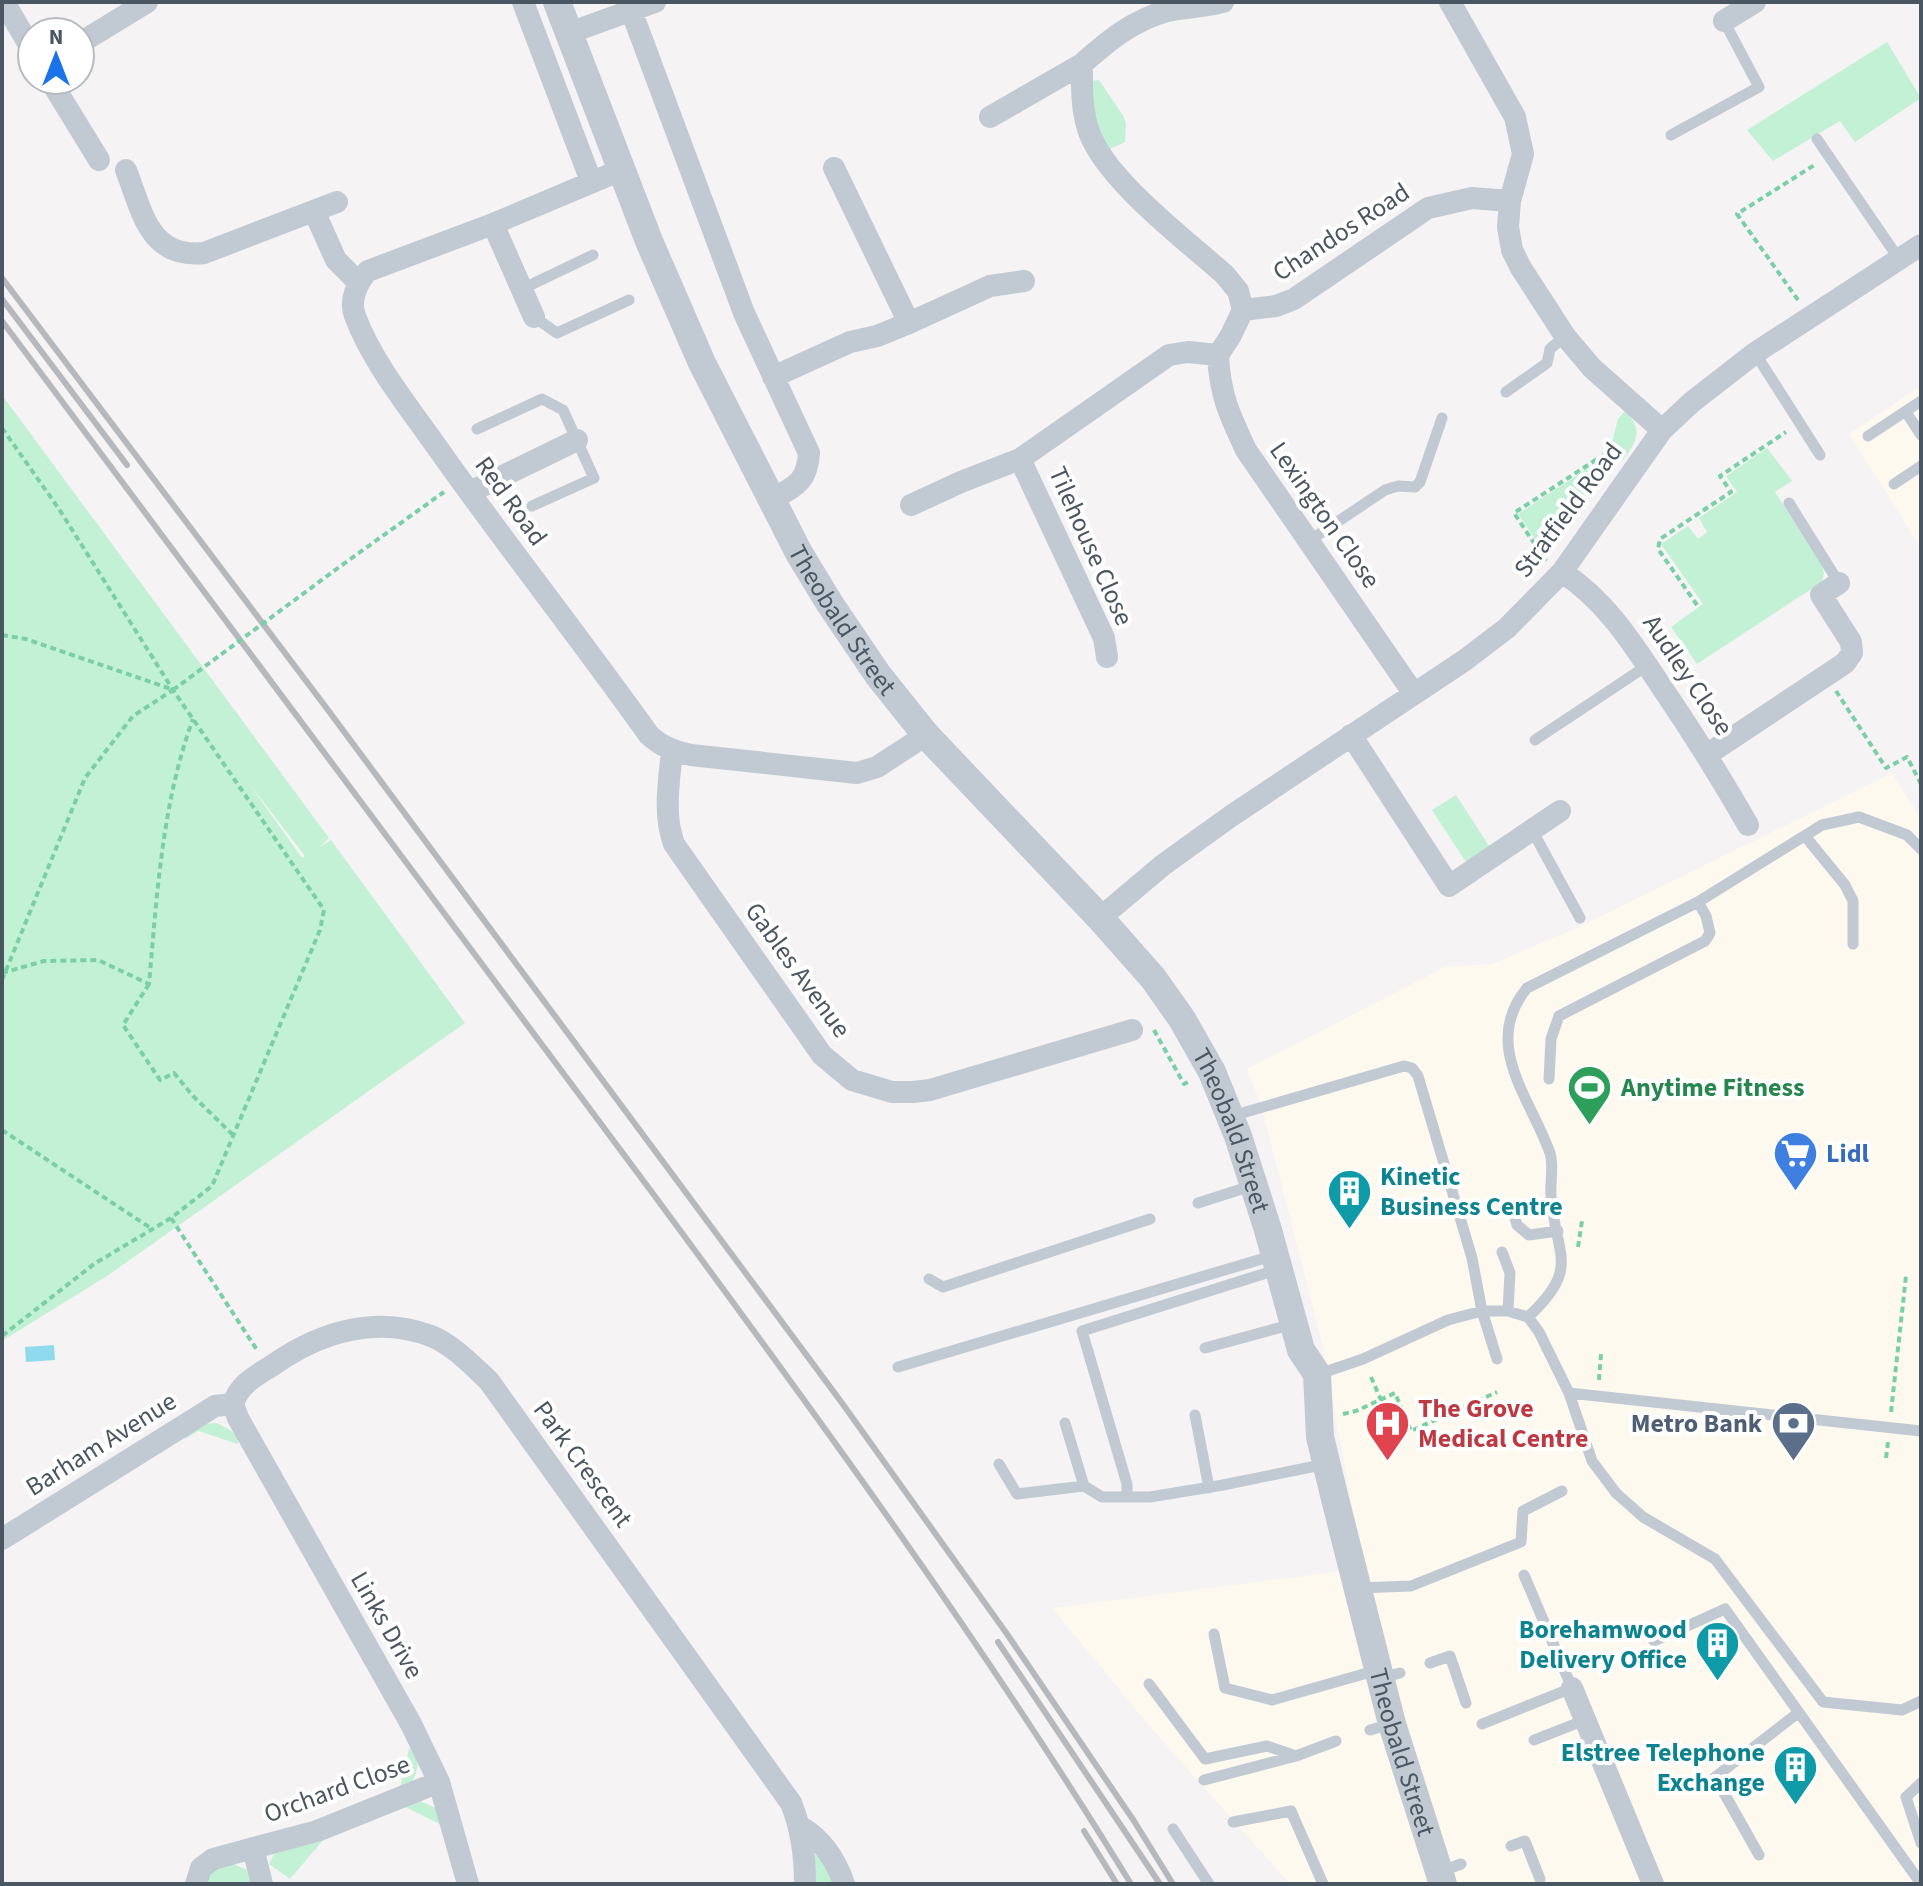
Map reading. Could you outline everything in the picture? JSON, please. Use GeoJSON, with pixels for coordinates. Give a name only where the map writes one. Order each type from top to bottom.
{"type":"FeatureCollection","features":[{"type":"Feature","properties":{"kind":"street"},"geometry":{"type":"LineString","coordinates":[[4,2],[16,23]]}},
{"type":"Feature","properties":{"kind":"street"},"geometry":{"type":"LineString","coordinates":[[96,33],[147,2]]}},
{"type":"Feature","properties":{"kind":"street"},"geometry":{"type":"LineString","coordinates":[[523,2],[591,181]]}},
{"type":"Feature","properties":{"kind":"street","name":"Theobald Street"},"geometry":{"type":"LineString","coordinates":[[557,2],[649,241],[702,363],[799,553],[853,640],[926,735],[1153,978],[1182,1019],[1212,1072],[1254,1185],[1301,1350],[1317,1374],[1320,1437],[1326,1464],[1357,1588],[1386,1674],[1381,1727],[1447,1873]]}},
{"type":"Feature","properties":{"kind":"street"},"geometry":{"type":"LineString","coordinates":[[569,33],[629,7],[655,2]]}},
{"type":"Feature","properties":{"kind":"street"},"geometry":{"type":"LineString","coordinates":[[990,117],[1082,64],[1118,33],[1144,19],[1167,11],[1223,2]]}},
{"type":"Feature","properties":{"kind":"street"},"geometry":{"type":"LineString","coordinates":[[1450,2],[1515,117],[1523,154],[1510,201],[1508,227],[1512,250],[1565,336],[1592,368],[1662,430]]}},
{"type":"Feature","properties":{"kind":"street"},"geometry":{"type":"LineString","coordinates":[[1724,21],[1755,2]]}},
{"type":"Feature","properties":{"kind":"street"},"geometry":{"type":"LineString","coordinates":[[629,7],[744,313],[809,453],[808,470],[800,483],[771,500]]}},
{"type":"Feature","properties":{"kind":"street"},"geometry":{"type":"LineString","coordinates":[[911,505],[1020,459],[1169,355],[1188,352],[1218,355],[1243,310],[1238,291],[1225,275],[1117,177],[1099,154],[1088,131],[1082,101],[1082,64]]}},
{"type":"Feature","properties":{"kind":"street"},"geometry":{"type":"LineString","coordinates":[[60,96],[99,160]]}},
{"type":"Feature","properties":{"kind":"street"},"geometry":{"type":"LineString","coordinates":[[834,168],[909,323]]}},
{"type":"Feature","properties":{"kind":"street"},"geometry":{"type":"LineString","coordinates":[[126,170],[147,224],[157,240],[186,255],[204,253],[337,202]]}},
{"type":"Feature","properties":{"kind":"street"},"geometry":{"type":"LineString","coordinates":[[314,211],[336,260],[359,283],[368,271],[376,267],[493,224],[621,170]]}},
{"type":"Feature","properties":{"kind":"street","name":"Chandos Road"},"geometry":{"type":"LineString","coordinates":[[1243,310],[1276,306],[1294,299],[1428,208],[1472,198],[1510,201]]}},
{"type":"Feature","properties":{"kind":"street"},"geometry":{"type":"LineString","coordinates":[[493,224],[534,317]]}},
{"type":"Feature","properties":{"kind":"street","name":"Stratfield Road"},"geometry":{"type":"LineString","coordinates":[[1100,918],[1163,865],[1507,628],[1559,574],[1662,430],[1755,353],[1921,245]]}},
{"type":"Feature","properties":{"kind":"street"},"geometry":{"type":"LineString","coordinates":[[773,377],[850,342],[877,336],[909,323],[990,286],[1024,281]]}},
{"type":"Feature","properties":{"kind":"street","name":"Red Road"},"geometry":{"type":"LineString","coordinates":[[359,283],[353,313],[371,348],[460,490],[649,735],[672,751]]}},
{"type":"Feature","properties":{"kind":"street","name":"Lexington Close"},"geometry":{"type":"LineString","coordinates":[[1218,355],[1219,386],[1246,450],[1414,694]]}},
{"type":"Feature","properties":{"kind":"street"},"geometry":{"type":"LineString","coordinates":[[460,490],[577,440]]}},
{"type":"Feature","properties":{"kind":"street","name":"Tilehouse Close"},"geometry":{"type":"LineString","coordinates":[[1020,459],[1104,638],[1107,657]]}},
{"type":"Feature","properties":{"kind":"street","name":"Audley Close"},"geometry":{"type":"LineString","coordinates":[[1559,574],[1600,602],[1624,628],[1708,754],[1748,825]]}},
{"type":"Feature","properties":{"kind":"street"},"geometry":{"type":"LineString","coordinates":[[1708,754],[1845,663],[1852,653],[1851,642],[1821,595],[1839,583]]}},
{"type":"Feature","properties":{"kind":"street"},"geometry":{"type":"LineString","coordinates":[[672,751],[857,773],[877,767],[926,735]]}},
{"type":"Feature","properties":{"kind":"street"},"geometry":{"type":"LineString","coordinates":[[1351,735],[1449,886],[1560,811]]}},
{"type":"Feature","properties":{"kind":"street","name":"Gables Avenue"},"geometry":{"type":"LineString","coordinates":[[672,751],[668,813],[669,831],[674,844],[822,1055],[852,1080],[892,1092],[930,1090],[1132,1030]]}},
{"type":"Feature","properties":{"kind":"street","name":"Park Crescent"},"geometry":{"type":"LineString","coordinates":[[233,1404],[237,1390],[302,1344],[321,1337],[379,1327],[395,1327],[433,1336],[470,1364],[489,1381],[791,1803],[801,1827],[805,1884]]}},
{"type":"Feature","properties":{"kind":"street","name":"Barham Avenue"},"geometry":{"type":"LineString","coordinates":[[2,1539],[215,1406],[233,1404]]}},
{"type":"Feature","properties":{"kind":"street","name":"Links Drive"},"geometry":{"type":"LineString","coordinates":[[233,1404],[238,1418],[411,1724],[439,1782],[468,1884]]}},
{"type":"Feature","properties":{"kind":"street"},"geometry":{"type":"LineString","coordinates":[[1572,1688],[1653,1884]]}},
{"type":"Feature","properties":{"kind":"street","name":"Orchard Close"},"geometry":{"type":"LineString","coordinates":[[196,1884],[201,1868],[209,1861],[317,1831],[439,1782]]}},
{"type":"Feature","properties":{"kind":"street","name":"Park Crescent"},"geometry":{"type":"LineString","coordinates":[[801,1827],[816,1836],[838,1865],[844,1884]]}},
{"type":"Feature","properties":{"kind":"street","name":"Orchard Close"},"geometry":{"type":"LineString","coordinates":[[253,1848],[262,1884]]}},
{"type":"Feature","properties":{"kind":"lane"},"geometry":{"type":"LineString","coordinates":[[1671,135],[1759,87],[1724,21]]}},
{"type":"Feature","properties":{"kind":"lane"},"geometry":{"type":"LineString","coordinates":[[1817,139],[1899,259]]}},
{"type":"Feature","properties":{"kind":"lane"},"geometry":{"type":"LineString","coordinates":[[522,289],[593,255]]}},
{"type":"Feature","properties":{"kind":"lane"},"geometry":{"type":"LineString","coordinates":[[534,317],[557,333],[629,300]]}},
{"type":"Feature","properties":{"kind":"lane"},"geometry":{"type":"LineString","coordinates":[[1506,392],[1547,363],[1550,349],[1565,336]]}},
{"type":"Feature","properties":{"kind":"lane"},"geometry":{"type":"LineString","coordinates":[[1755,353],[1820,455]]}},
{"type":"Feature","properties":{"kind":"lane"},"geometry":{"type":"LineString","coordinates":[[477,429],[542,399],[563,410],[594,478],[532,506]]}},
{"type":"Feature","properties":{"kind":"lane"},"geometry":{"type":"LineString","coordinates":[[1868,436],[1921,401]]}},
{"type":"Feature","properties":{"kind":"lane"},"geometry":{"type":"LineString","coordinates":[[1906,412],[1921,435]]}},
{"type":"Feature","properties":{"kind":"lane"},"geometry":{"type":"LineString","coordinates":[[1309,541],[1385,490],[1398,486],[1415,487],[1420,482],[1442,418]]}},
{"type":"Feature","properties":{"kind":"lane"},"geometry":{"type":"LineString","coordinates":[[1894,484],[1921,466]]}},
{"type":"Feature","properties":{"kind":"lane"},"geometry":{"type":"LineString","coordinates":[[1789,503],[1839,583]]}},
{"type":"Feature","properties":{"kind":"lane"},"geometry":{"type":"LineString","coordinates":[[1535,740],[1648,665]]}},
{"type":"Feature","properties":{"kind":"lane"},"geometry":{"type":"LineString","coordinates":[[1528,1317],[1557,1285],[1563,1254],[1551,1198],[1551,1155],[1510,1058],[1506,1035],[1516,1001],[1527,988],[1698,902],[1822,825],[1859,817],[1907,835],[1921,849]]}},
{"type":"Feature","properties":{"kind":"lane"},"geometry":{"type":"LineString","coordinates":[[1532,830],[1580,918]]}},
{"type":"Feature","properties":{"kind":"lane"},"geometry":{"type":"LineString","coordinates":[[1805,836],[1845,885],[1853,901],[1853,944]]}},
{"type":"Feature","properties":{"kind":"lane"},"geometry":{"type":"LineString","coordinates":[[1549,1079],[1551,1039],[1559,1016],[1705,941],[1710,933],[1706,916],[1698,902]]}},
{"type":"Feature","properties":{"kind":"lane"},"geometry":{"type":"LineString","coordinates":[[1230,1116],[1404,1066],[1412,1068],[1418,1076],[1472,1258],[1482,1311],[1497,1359]]}},
{"type":"Feature","properties":{"kind":"lane"},"geometry":{"type":"LineString","coordinates":[[1198,1203],[1254,1185]]}},
{"type":"Feature","properties":{"kind":"lane"},"geometry":{"type":"LineString","coordinates":[[1512,1207],[1517,1225],[1529,1235],[1558,1231]]}},
{"type":"Feature","properties":{"kind":"lane"},"geometry":{"type":"LineString","coordinates":[[929,1279],[943,1287],[1150,1219]]}},
{"type":"Feature","properties":{"kind":"lane"},"geometry":{"type":"LineString","coordinates":[[1502,1252],[1510,1273],[1508,1311]]}},
{"type":"Feature","properties":{"kind":"lane"},"geometry":{"type":"LineString","coordinates":[[898,1367],[1278,1262]]}},
{"type":"Feature","properties":{"kind":"lane"},"geometry":{"type":"LineString","coordinates":[[1127,1497],[1127,1484],[1082,1331],[1278,1262]]}},
{"type":"Feature","properties":{"kind":"lane"},"geometry":{"type":"LineString","coordinates":[[1317,1374],[1363,1359],[1448,1320],[1482,1311],[1508,1311],[1528,1317],[1539,1332],[1569,1393],[1592,1461],[1616,1493],[1643,1517],[1715,1559],[1823,1702],[1902,1710],[1921,1701]]}},
{"type":"Feature","properties":{"kind":"lane"},"geometry":{"type":"LineString","coordinates":[[1205,1348],[1294,1324]]}},
{"type":"Feature","properties":{"kind":"lane"},"geometry":{"type":"LineString","coordinates":[[1569,1393],[1921,1431]]}},
{"type":"Feature","properties":{"kind":"lane"},"geometry":{"type":"LineString","coordinates":[[1195,1415],[1209,1488]]}},
{"type":"Feature","properties":{"kind":"lane"},"geometry":{"type":"LineString","coordinates":[[1065,1423],[1084,1486]]}},
{"type":"Feature","properties":{"kind":"lane"},"geometry":{"type":"LineString","coordinates":[[999,1464],[1017,1494],[1084,1486],[1102,1497],[1150,1497],[1326,1464]]}},
{"type":"Feature","properties":{"kind":"lane"},"geometry":{"type":"LineString","coordinates":[[1357,1588],[1411,1586],[1521,1542],[1523,1511],[1562,1491]]}},
{"type":"Feature","properties":{"kind":"lane"},"geometry":{"type":"LineString","coordinates":[[1482,1724],[1572,1688],[1524,1575]]}},
{"type":"Feature","properties":{"kind":"lane"},"geometry":{"type":"LineString","coordinates":[[1654,1641],[1725,1609],[1863,1805],[1917,1878],[1921,1878]]}},
{"type":"Feature","properties":{"kind":"lane"},"geometry":{"type":"LineString","coordinates":[[1214,1634],[1225,1688],[1272,1700],[1386,1674]]}},
{"type":"Feature","properties":{"kind":"lane"},"geometry":{"type":"LineString","coordinates":[[1430,1663],[1450,1656],[1466,1703]]}},
{"type":"Feature","properties":{"kind":"lane"},"geometry":{"type":"LineString","coordinates":[[1149,1684],[1205,1759],[1267,1746],[1296,1756]]}},
{"type":"Feature","properties":{"kind":"lane"},"geometry":{"type":"LineString","coordinates":[[1759,1855],[1715,1777],[1798,1713]]}},
{"type":"Feature","properties":{"kind":"lane"},"geometry":{"type":"LineString","coordinates":[[1534,1740],[1585,1720]]}},
{"type":"Feature","properties":{"kind":"lane"},"geometry":{"type":"LineString","coordinates":[[1204,1780],[1296,1756],[1336,1741]]}},
{"type":"Feature","properties":{"kind":"lane"},"geometry":{"type":"LineString","coordinates":[[1921,1783],[1906,1797],[1921,1843]]}},
{"type":"Feature","properties":{"kind":"lane"},"geometry":{"type":"LineString","coordinates":[[1233,1822],[1291,1811],[1323,1884]]}},
{"type":"Feature","properties":{"kind":"lane"},"geometry":{"type":"LineString","coordinates":[[1173,1829],[1209,1884]]}},
{"type":"Feature","properties":{"kind":"lane"},"geometry":{"type":"LineString","coordinates":[[1511,1846],[1525,1841],[1540,1879]]}},
{"type":"Feature","properties":{"kind":"path"},"geometry":{"type":"LineString","coordinates":[[1810,317],[1737,214],[1829,156]]}},
{"type":"Feature","properties":{"kind":"path"},"geometry":{"type":"LineString","coordinates":[[1697,605],[1658,549],[1660,539],[1731,492],[1720,476],[1799,423]]}},
{"type":"Feature","properties":{"kind":"path"},"geometry":{"type":"LineString","coordinates":[[2,428],[59,509],[173,690],[324,910],[320,930],[212,1186],[171,1218],[94,1264],[2,1336]]}},
{"type":"Feature","properties":{"kind":"path"},"geometry":{"type":"LineString","coordinates":[[1559,574],[1514,513],[1605,454],[1633,470]]}},
{"type":"Feature","properties":{"kind":"path"},"geometry":{"type":"LineString","coordinates":[[2,980],[85,778],[133,716],[342,565],[460,490]]}},
{"type":"Feature","properties":{"kind":"path"},"geometry":{"type":"LineString","coordinates":[[2,635],[26,639],[173,690]]}},
{"type":"Feature","properties":{"kind":"path"},"geometry":{"type":"LineString","coordinates":[[1826,676],[1886,768],[1907,757],[1921,784]]}},
{"type":"Feature","properties":{"kind":"path"},"geometry":{"type":"LineString","coordinates":[[193,719],[182,749],[159,862],[149,984],[123,1025],[160,1080],[174,1073],[232,1134]]}},
{"type":"Feature","properties":{"kind":"path"},"geometry":{"type":"LineString","coordinates":[[4,972],[44,961],[98,960],[149,984]]}},
{"type":"Feature","properties":{"kind":"path"},"geometry":{"type":"LineString","coordinates":[[1132,1030],[1151,1025],[1184,1084],[1212,1072]]}},
{"type":"Feature","properties":{"kind":"path"},"geometry":{"type":"LineString","coordinates":[[2,1130],[152,1229]]}},
{"type":"Feature","properties":{"kind":"path"},"geometry":{"type":"LineString","coordinates":[[171,1218],[269,1368]]}},
{"type":"Feature","properties":{"kind":"path"},"geometry":{"type":"LineString","coordinates":[[1578,1247],[1582,1221]]}},
{"type":"Feature","properties":{"kind":"path"},"geometry":{"type":"LineString","coordinates":[[1891,1414],[1906,1276]]}},
{"type":"Feature","properties":{"kind":"path"},"geometry":{"type":"LineString","coordinates":[[1601,1354],[1599,1381],[1602,1386]]}},
{"type":"Feature","properties":{"kind":"path"},"geometry":{"type":"LineString","coordinates":[[1371,1377],[1381,1400]]}},
{"type":"Feature","properties":{"kind":"path"},"geometry":{"type":"LineString","coordinates":[[1337,1415],[1356,1411],[1395,1393],[1401,1400],[1411,1431],[1497,1392]]}},
{"type":"Feature","properties":{"kind":"path"},"geometry":{"type":"LineString","coordinates":[[1886,1458],[1888,1439]]}},
{"type":"Feature","properties":{"kind":"shaded area"},"geometry":{"type":"Polygon","coordinates":[[[1921,386],[1921,548],[1849,434],[1921,386]]]}},
{"type":"Feature","properties":{"kind":"shaded area"},"geometry":{"type":"Polygon","coordinates":[[[1892,773],[1921,819],[1921,1884],[1290,1884],[1152,1729],[1052,1608],[1336,1572],[1362,1559],[1322,1343],[1261,1105],[1247,1069],[1445,967],[1492,964],[1579,927],[1892,773]]]}},
{"type":"Feature","properties":{"kind":"green space"},"geometry":{"type":"Polygon","coordinates":[[[1887,42],[1921,98],[1855,142],[1840,121],[1773,161],[1747,130],[1887,42]]]}},
{"type":"Feature","properties":{"kind":"green space"},"geometry":{"type":"Polygon","coordinates":[[[1099,80],[1126,124],[1125,142],[1108,150],[1097,132],[1091,81],[1099,80]]]}},
{"type":"Feature","properties":{"kind":"green space"},"geometry":{"type":"Polygon","coordinates":[[[2,395],[329,838],[318,848],[331,840],[465,1023],[107,1276],[2,1341],[2,395]],[[248,782],[302,858],[305,856],[248,782]]]}},
{"type":"Feature","properties":{"kind":"green space"},"geometry":{"type":"Polygon","coordinates":[[[1625,411],[1635,424],[1636,436],[1622,461],[1609,453],[1618,419],[1625,411]]]}},
{"type":"Feature","properties":{"kind":"green space"},"geometry":{"type":"Polygon","coordinates":[[[1767,448],[1792,481],[1775,492],[1822,565],[1822,582],[1697,664],[1671,627],[1703,604],[1661,544],[1688,526],[1698,539],[1707,532],[1699,518],[1737,492],[1726,476],[1767,448]]]}},
{"type":"Feature","properties":{"kind":"green space"},"geometry":{"type":"Polygon","coordinates":[[[1597,462],[1581,499],[1545,554],[1518,514],[1597,462]]]}},
{"type":"Feature","properties":{"kind":"green space"},"geometry":{"type":"Polygon","coordinates":[[[1456,795],[1491,849],[1468,865],[1432,810],[1456,795]]]}},
{"type":"Feature","properties":{"kind":"green space"},"geometry":{"type":"Polygon","coordinates":[[[217,1423],[235,1433],[238,1444],[198,1431],[185,1439],[184,1435],[203,1424],[217,1423]]]}},
{"type":"Feature","properties":{"kind":"green space"},"geometry":{"type":"Polygon","coordinates":[[[414,1748],[416,1772],[409,1786],[400,1788],[409,1749],[414,1748]]]}},
{"type":"Feature","properties":{"kind":"green space"},"geometry":{"type":"Polygon","coordinates":[[[420,1801],[436,1808],[444,1826],[403,1806],[420,1801]]]}},
{"type":"Feature","properties":{"kind":"green space"},"geometry":{"type":"Polygon","coordinates":[[[324,1839],[290,1879],[269,1864],[274,1854],[324,1839]]]}},
{"type":"Feature","properties":{"kind":"green space"},"geometry":{"type":"Polygon","coordinates":[[[819,1852],[839,1884],[813,1884],[812,1856],[819,1852]]]}},
{"type":"Feature","properties":{"kind":"green space"},"geometry":{"type":"Polygon","coordinates":[[[231,1863],[247,1870],[255,1884],[203,1884],[213,1868],[231,1863]]]}},
{"type":"Feature","properties":{"kind":"water"},"geometry":{"type":"Polygon","coordinates":[[[54,1345],[55,1360],[26,1362],[25,1347],[54,1345]]]}},
{"type":"Feature","properties":{"kind":"railway"},"geometry":{"type":"LineString","coordinates":[[2,278],[325,706],[842,1403],[1007,1634],[1173,1884]]}},
{"type":"Feature","properties":{"kind":"railway"},"geometry":{"type":"LineString","coordinates":[[2,299],[127,465]]}},
{"type":"Feature","properties":{"kind":"railway"},"geometry":{"type":"LineString","coordinates":[[2,321],[838,1446],[959,1619],[1131,1884]]}},
{"type":"Feature","properties":{"kind":"railway"},"geometry":{"type":"LineString","coordinates":[[998,1642],[1160,1884]]}},
{"type":"Feature","properties":{"kind":"railway"},"geometry":{"type":"LineString","coordinates":[[1084,1831],[1117,1884]]}},
{"type":"Feature","properties":{"kind":"place","name":"Anytime Fitness"},"geometry":{"type":"Point","coordinates":[1590,1126]}},
{"type":"Feature","properties":{"kind":"place","name":"Lidl"},"geometry":{"type":"Point","coordinates":[1795,1192]}},
{"type":"Feature","properties":{"kind":"place","name":"Kinetic Business Centre"},"geometry":{"type":"Point","coordinates":[1349,1230]}},
{"type":"Feature","properties":{"kind":"place","name":"The Grove Medical Centre"},"geometry":{"type":"Point","coordinates":[1387,1462]}},
{"type":"Feature","properties":{"kind":"place","name":"Metro Bank"},"geometry":{"type":"Point","coordinates":[1793,1462]}},
{"type":"Feature","properties":{"kind":"place","name":"Borehamwood Delivery Office"},"geometry":{"type":"Point","coordinates":[1718,1683]}},
{"type":"Feature","properties":{"kind":"place","name":"Elstree Telephone Exchange"},"geometry":{"type":"Point","coordinates":[1796,1806]}}]}
